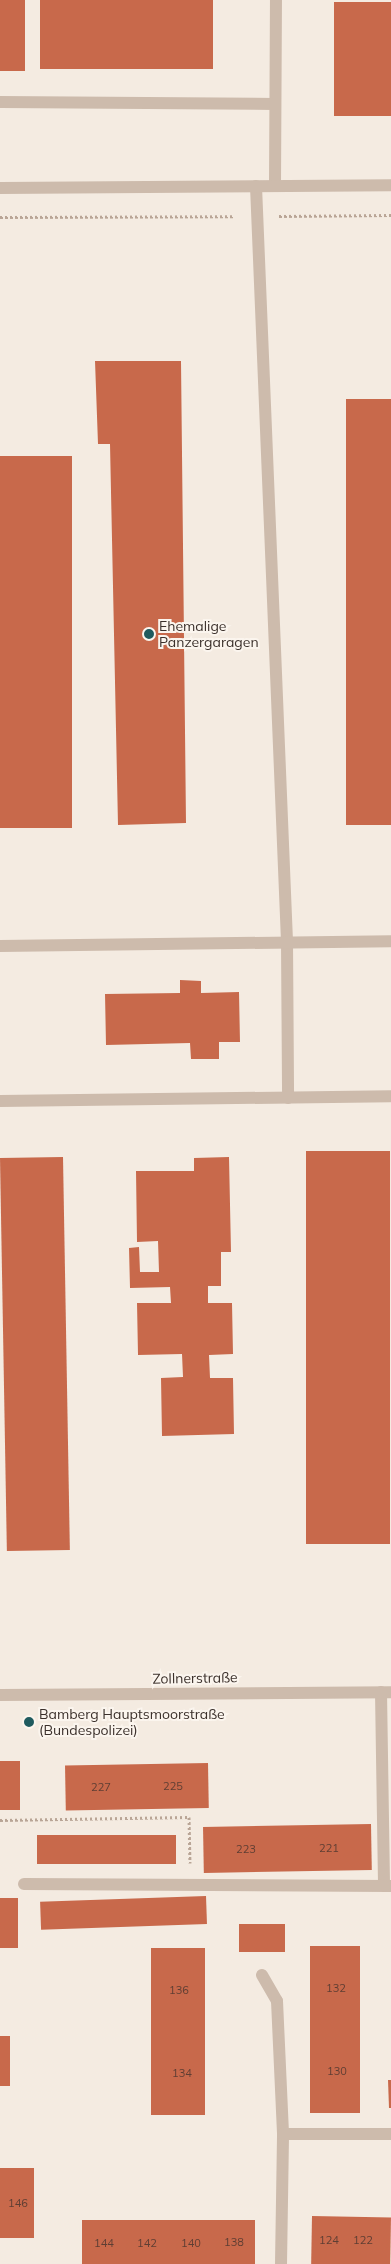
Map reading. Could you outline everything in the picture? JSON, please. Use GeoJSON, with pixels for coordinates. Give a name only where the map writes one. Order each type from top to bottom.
{"type":"FeatureCollection","features":[{"type":"Feature","properties":{"kind":"street"},"geometry":{"type":"LineString","coordinates":[[275,186],[276,0]]}},
{"type":"Feature","properties":{"kind":"street"},"geometry":{"type":"LineString","coordinates":[[0,102],[275,104]]}},
{"type":"Feature","properties":{"kind":"street"},"geometry":{"type":"LineString","coordinates":[[0,188],[391,185]]}},
{"type":"Feature","properties":{"kind":"street"},"geometry":{"type":"LineString","coordinates":[[256,186],[287,942],[288,1098]]}},
{"type":"Feature","properties":{"kind":"street"},"geometry":{"type":"LineString","coordinates":[[0,946],[391,941]]}},
{"type":"Feature","properties":{"kind":"street"},"geometry":{"type":"LineString","coordinates":[[0,1101],[391,1096]]}},
{"type":"Feature","properties":{"kind":"street"},"geometry":{"type":"LineString","coordinates":[[24,1884],[388,1886],[386,1692]]}},
{"type":"Feature","properties":{"kind":"street","name":"Zollnerstraße"},"geometry":{"type":"LineString","coordinates":[[0,1695],[386,1692]]}},
{"type":"Feature","properties":{"kind":"street"},"geometry":{"type":"LineString","coordinates":[[262,1975],[277,2000],[283,2134],[281,2264]]}},
{"type":"Feature","properties":{"kind":"street"},"geometry":{"type":"LineString","coordinates":[[283,2134],[391,2134]]}},
{"type":"Feature","properties":{"kind":"path"},"geometry":{"type":"LineString","coordinates":[[0,217],[391,215]]}},
{"type":"Feature","properties":{"kind":"path"},"geometry":{"type":"LineString","coordinates":[[0,1820],[189,1817],[191,1886]]}},
{"type":"Feature","properties":{"kind":"building"},"geometry":{"type":"Polygon","coordinates":[[[0,0],[25,0],[25,71],[0,71],[0,0]]]}},
{"type":"Feature","properties":{"kind":"building"},"geometry":{"type":"Polygon","coordinates":[[[40,0],[213,0],[213,69],[40,69],[40,0]]]}},
{"type":"Feature","properties":{"kind":"building"},"geometry":{"type":"Polygon","coordinates":[[[334,2],[391,2],[391,116],[334,116],[334,2]]]}},
{"type":"Feature","properties":{"kind":"building","name":"Ehemalige Panzergaragen"},"geometry":{"type":"Polygon","coordinates":[[[95,361],[181,361],[186,823],[118,825],[110,444],[98,444],[95,361]]]}},
{"type":"Feature","properties":{"kind":"building"},"geometry":{"type":"Polygon","coordinates":[[[346,399],[391,399],[391,825],[346,825],[346,399]]]}},
{"type":"Feature","properties":{"kind":"building"},"geometry":{"type":"Polygon","coordinates":[[[0,456],[72,456],[72,828],[0,828],[0,456]]]}},
{"type":"Feature","properties":{"kind":"building"},"geometry":{"type":"Polygon","coordinates":[[[180,980],[201,981],[201,993],[239,992],[240,1042],[219,1042],[219,1059],[191,1059],[190,1043],[106,1045],[105,994],[180,993],[180,980]]]}},
{"type":"Feature","properties":{"kind":"building"},"geometry":{"type":"Polygon","coordinates":[[[306,1151],[390,1151],[390,1544],[306,1544],[306,1151]]]}},
{"type":"Feature","properties":{"kind":"building"},"geometry":{"type":"Polygon","coordinates":[[[63,1157],[70,1550],[7,1551],[0,1158],[63,1157]]]}},
{"type":"Feature","properties":{"kind":"building"},"geometry":{"type":"Polygon","coordinates":[[[229,1157],[231,1252],[221,1252],[221,1286],[208,1286],[208,1303],[232,1303],[233,1354],[209,1355],[210,1378],[233,1378],[234,1434],[162,1436],[161,1378],[183,1377],[182,1354],[138,1355],[137,1303],[171,1303],[170,1287],[130,1288],[129,1248],[139,1247],[140,1272],[159,1272],[158,1241],[137,1242],[136,1171],[194,1171],[194,1158],[229,1157]]]}},
{"type":"Feature","properties":{"kind":"building"},"geometry":{"type":"Polygon","coordinates":[[[0,1761],[20,1761],[20,1810],[0,1810],[0,1761]]]}},
{"type":"Feature","properties":{"kind":"building"},"geometry":{"type":"Polygon","coordinates":[[[208,1763],[209,1808],[66,1810],[65,1765],[208,1763]]]}},
{"type":"Feature","properties":{"kind":"building"},"geometry":{"type":"Polygon","coordinates":[[[371,1824],[372,1870],[204,1873],[203,1827],[371,1824]]]}},
{"type":"Feature","properties":{"kind":"building"},"geometry":{"type":"Polygon","coordinates":[[[37,1835],[176,1835],[176,1864],[37,1864],[37,1835]]]}},
{"type":"Feature","properties":{"kind":"building"},"geometry":{"type":"Polygon","coordinates":[[[206,1896],[207,1924],[41,1930],[40,1902],[206,1896]]]}},
{"type":"Feature","properties":{"kind":"building"},"geometry":{"type":"Polygon","coordinates":[[[0,1898],[18,1898],[18,1948],[0,1948],[0,1898]]]}},
{"type":"Feature","properties":{"kind":"building"},"geometry":{"type":"Polygon","coordinates":[[[239,1924],[285,1924],[285,1952],[239,1952],[239,1924]]]}},
{"type":"Feature","properties":{"kind":"building"},"geometry":{"type":"Polygon","coordinates":[[[310,1946],[360,1946],[360,2113],[310,2113],[310,1946]]]}},
{"type":"Feature","properties":{"kind":"building"},"geometry":{"type":"Polygon","coordinates":[[[151,1948],[205,1948],[205,2115],[151,2115],[151,1948]]]}},
{"type":"Feature","properties":{"kind":"building"},"geometry":{"type":"Polygon","coordinates":[[[0,2036],[10,2036],[10,2086],[0,2086],[0,2036]]]}},
{"type":"Feature","properties":{"kind":"building"},"geometry":{"type":"Polygon","coordinates":[[[388,2080],[391,2080],[391,2108],[389,2108],[388,2080]]]}},
{"type":"Feature","properties":{"kind":"building"},"geometry":{"type":"Polygon","coordinates":[[[0,2168],[34,2168],[34,2238],[0,2238],[0,2168]]]}},
{"type":"Feature","properties":{"kind":"building"},"geometry":{"type":"Polygon","coordinates":[[[312,2216],[391,2217],[390,2264],[311,2264],[312,2216]]]}},
{"type":"Feature","properties":{"kind":"building"},"geometry":{"type":"Polygon","coordinates":[[[82,2220],[255,2220],[255,2264],[82,2264],[82,2220]]]}},
{"type":"Feature","properties":{"kind":"place","name":"Ehemalige Panzergaragen"},"geometry":{"type":"Point","coordinates":[149,634]}},
{"type":"Feature","properties":{"kind":"place","name":"Bamberg Hauptsmoorstraße (Bundespolizei)"},"geometry":{"type":"Point","coordinates":[29,1722]}}]}
